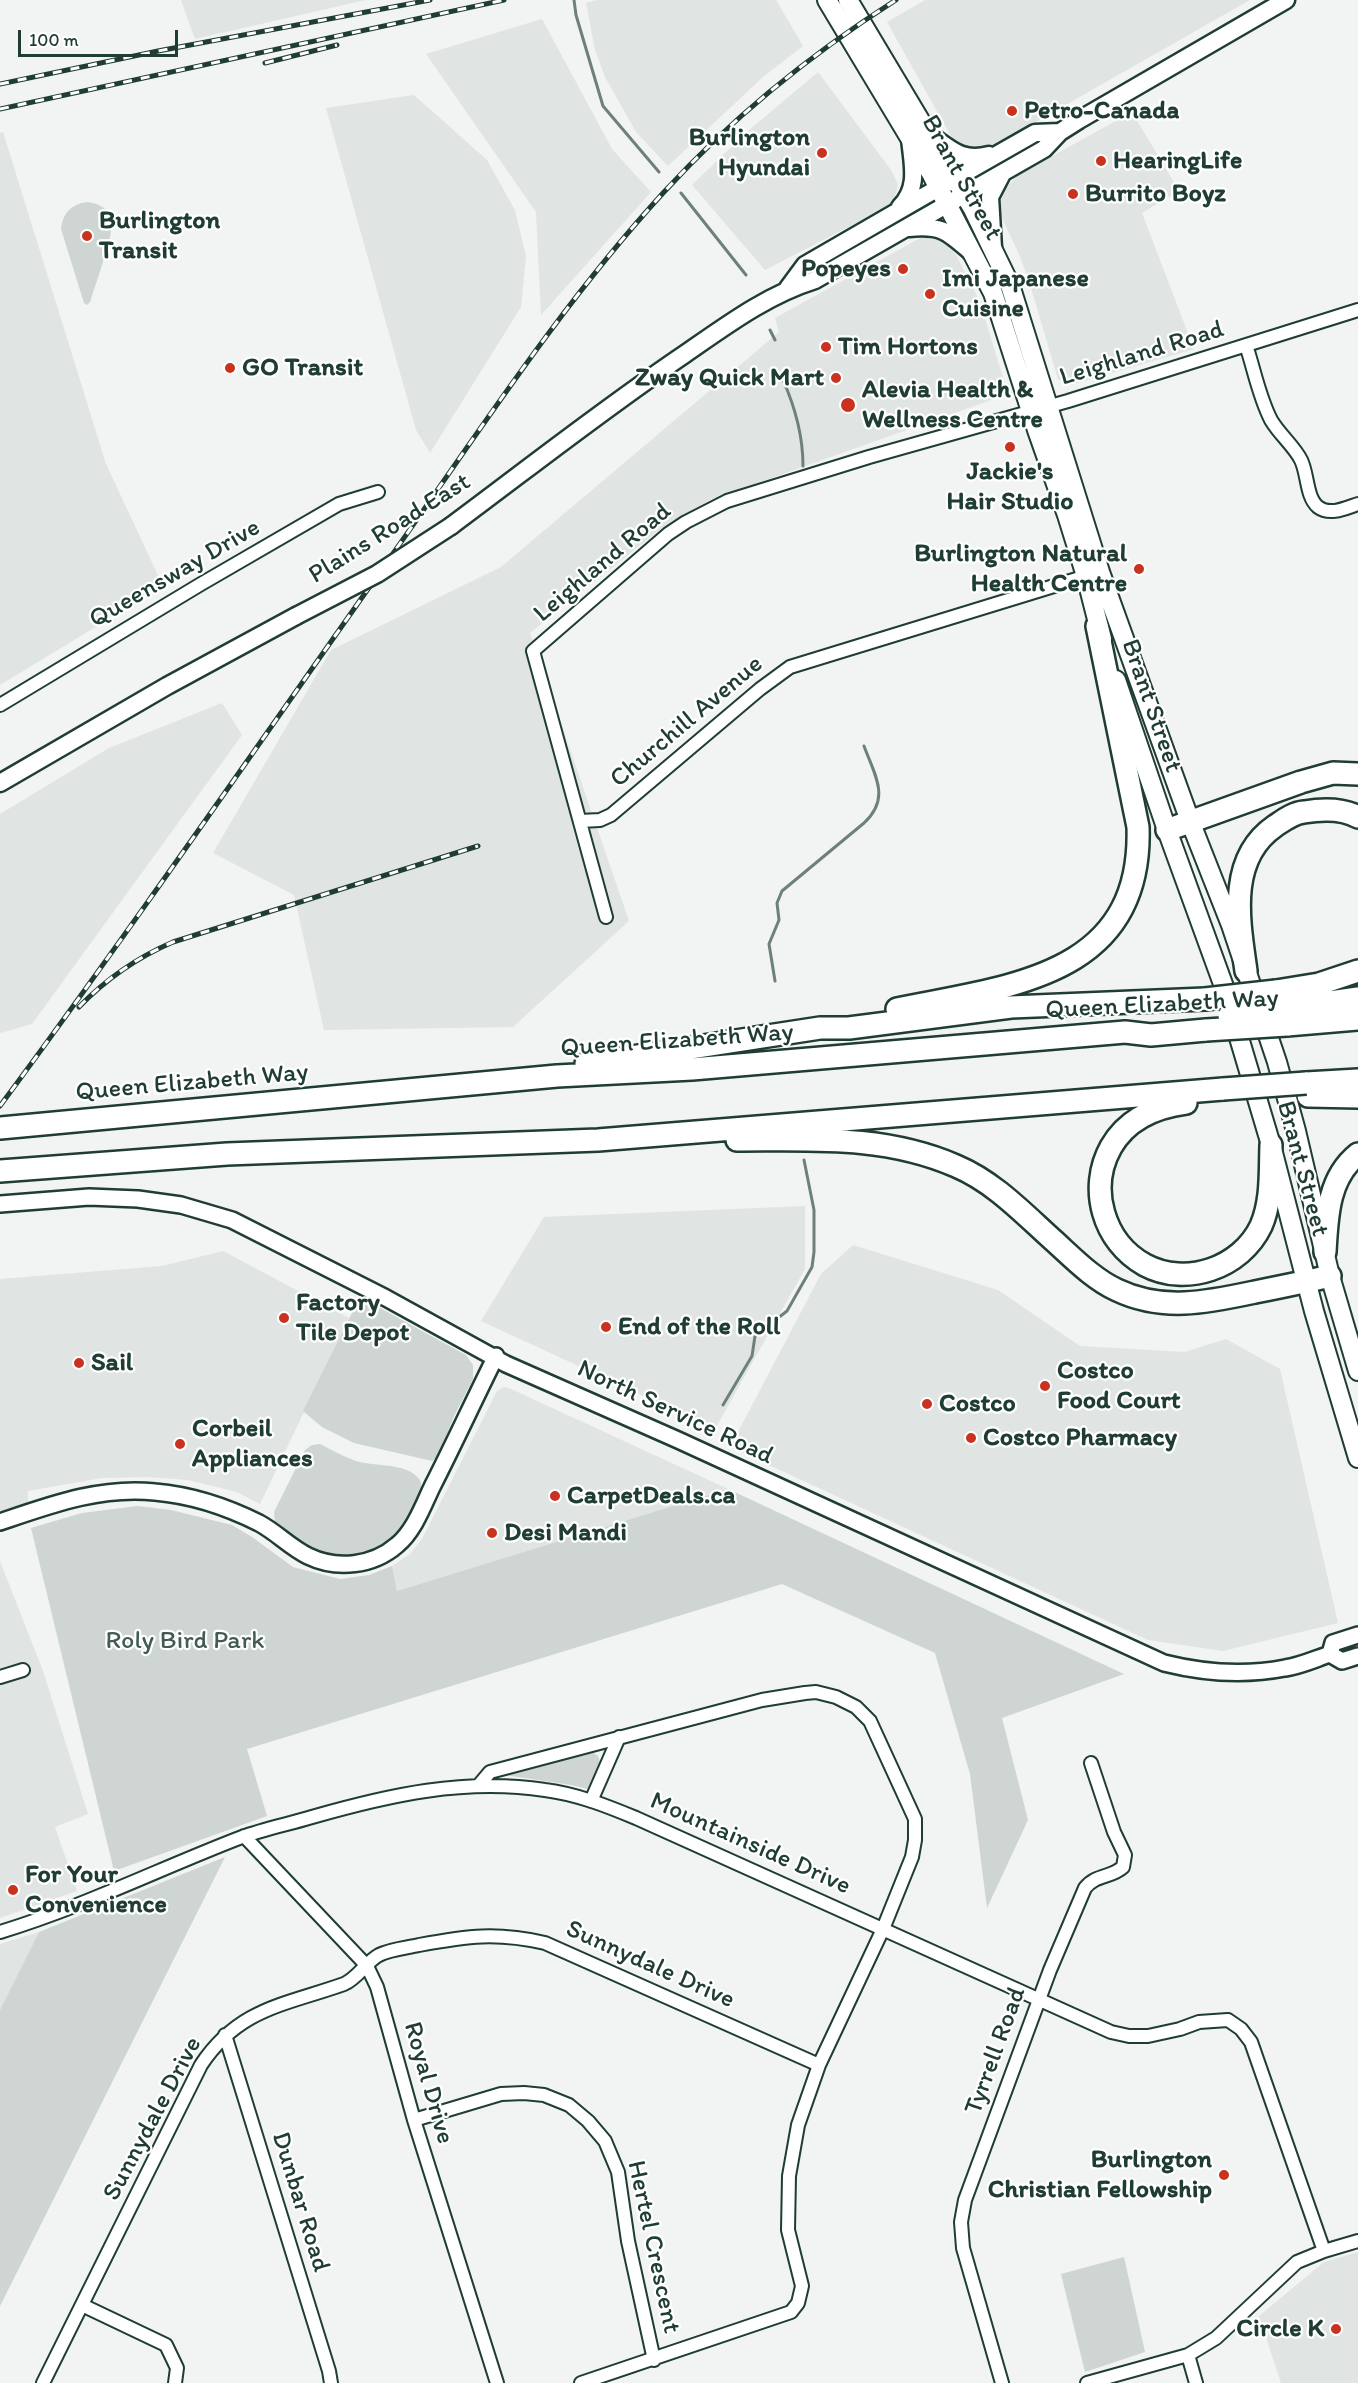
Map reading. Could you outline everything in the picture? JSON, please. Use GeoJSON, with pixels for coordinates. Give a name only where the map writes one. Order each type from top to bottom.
{"type":"FeatureCollection","features":[{"type":"Feature","properties":{"kind":"highway"},"geometry":{"type":"LineString","coordinates":[[819,1028],[848,1019],[1009,986],[1040,976],[1074,960],[1102,938],[1112,924],[1124,905],[1136,868],[1138,828],[1097,626]]}},
{"type":"Feature","properties":{"kind":"highway"},"geometry":{"type":"LineString","coordinates":[[1167,830],[1322,776],[1333,773],[1358,774]]}},
{"type":"Feature","properties":{"kind":"highway"},"geometry":{"type":"LineString","coordinates":[[1246,970],[1238,916],[1240,884],[1247,859],[1255,844],[1272,828],[1297,813],[1323,809],[1358,817]]}},
{"type":"Feature","properties":{"kind":"highway"},"geometry":{"type":"LineString","coordinates":[[1282,1008],[1319,984],[1358,971]]}},
{"type":"Feature","properties":{"kind":"highway"},"geometry":{"type":"LineString","coordinates":[[557,1077],[592,1062],[819,1028],[849,1028],[1011,1007],[1208,1016],[1358,998]]}},
{"type":"Feature","properties":{"kind":"highway","name":"Queen Elizabeth Way"},"geometry":{"type":"LineString","coordinates":[[0,1128],[557,1077],[704,1068],[1125,1032],[1150,1035],[1208,1016],[1282,1008],[1358,1019]]}},
{"type":"Feature","properties":{"kind":"highway"},"geometry":{"type":"LineString","coordinates":[[0,1171],[227,1154],[598,1140],[1307,1089],[1358,1080]]}},
{"type":"Feature","properties":{"kind":"highway"},"geometry":{"type":"LineString","coordinates":[[1307,1089],[1358,1097]]}},
{"type":"Feature","properties":{"kind":"highway"},"geometry":{"type":"LineString","coordinates":[[1229,1093],[1167,1106],[1140,1117],[1125,1128],[1107,1153],[1099,1187],[1102,1213],[1116,1240],[1127,1253],[1145,1265],[1166,1273],[1200,1273],[1232,1260],[1254,1239],[1262,1225],[1267,1208],[1271,1145]]}},
{"type":"Feature","properties":{"kind":"highway"},"geometry":{"type":"LineString","coordinates":[[598,1140],[863,1141],[912,1150],[957,1166],[981,1179],[1007,1198],[1091,1274],[1117,1291],[1157,1303],[1193,1304],[1330,1276]]}},
{"type":"Feature","properties":{"kind":"highway"},"geometry":{"type":"LineString","coordinates":[[1324,1252],[1328,1209],[1336,1183],[1344,1166],[1358,1154]]}},
{"type":"Feature","properties":{"kind":"main road","name":"Brant Street"},"geometry":{"type":"LineString","coordinates":[[827,0],[910,138],[947,183],[965,195],[1010,285],[1040,408],[1093,574],[1246,970],[1283,1084],[1330,1276],[1358,1371]]}},
{"type":"Feature","properties":{"kind":"main road","name":"Brant Street"},"geometry":{"type":"LineString","coordinates":[[848,0],[928,134],[947,183],[948,204],[975,255],[1040,408]]}},
{"type":"Feature","properties":{"kind":"main road","name":"Plains Road East"},"geometry":{"type":"LineString","coordinates":[[0,783],[176,681],[377,574],[451,526],[658,372],[727,325],[788,288],[815,280],[965,195],[1044,149],[1060,132],[1286,0]]}},
{"type":"Feature","properties":{"kind":"main road","name":"Plains Road East"},"geometry":{"type":"LineString","coordinates":[[788,288],[806,265],[947,183],[1035,133],[1060,132]]}},
{"type":"Feature","properties":{"kind":"main road"},"geometry":{"type":"LineString","coordinates":[[928,134],[953,150],[973,159],[1002,152]]}},
{"type":"Feature","properties":{"kind":"main road"},"geometry":{"type":"LineString","coordinates":[[893,214],[907,200],[913,186],[910,138]]}},
{"type":"Feature","properties":{"kind":"main road"},"geometry":{"type":"LineString","coordinates":[[993,248],[990,197],[1002,173]]}},
{"type":"Feature","properties":{"kind":"main road"},"geometry":{"type":"LineString","coordinates":[[902,229],[930,226],[937,228],[956,238],[975,255]]}},
{"type":"Feature","properties":{"kind":"main road","name":"Brant Street"},"geometry":{"type":"LineString","coordinates":[[1093,574],[1097,626],[1222,984],[1271,1145],[1306,1282],[1358,1458]]}},
{"type":"Feature","properties":{"kind":"street","name":"Leighland Road"},"geometry":{"type":"LineString","coordinates":[[580,821],[533,651],[668,534],[705,511],[750,492],[1040,408],[1358,310]]}},
{"type":"Feature","properties":{"kind":"street"},"geometry":{"type":"LineString","coordinates":[[1246,345],[1267,411],[1278,431],[1301,460],[1312,500],[1326,511],[1358,504]]}},
{"type":"Feature","properties":{"kind":"street","name":"Queensway Drive"},"geometry":{"type":"LineString","coordinates":[[0,705],[339,504],[378,492]]}},
{"type":"Feature","properties":{"kind":"street","name":"Churchill Avenue"},"geometry":{"type":"LineString","coordinates":[[580,821],[600,820],[611,815],[760,689],[790,667],[1093,574]]}},
{"type":"Feature","properties":{"kind":"street"},"geometry":{"type":"LineString","coordinates":[[580,821],[606,917]]}},
{"type":"Feature","properties":{"kind":"street","name":"North Service Road"},"geometry":{"type":"LineString","coordinates":[[0,1204],[89,1197],[138,1199],[181,1205],[232,1220],[386,1298],[507,1364],[678,1440],[1164,1664],[1195,1671],[1224,1673],[1287,1668],[1330,1654],[1342,1661],[1358,1656]]}},
{"type":"Feature","properties":{"kind":"street"},"geometry":{"type":"LineString","coordinates":[[0,1522],[78,1498],[116,1491],[154,1491],[221,1507],[259,1524],[307,1556],[325,1562],[356,1564],[378,1558],[398,1545],[417,1517],[496,1356]]}},
{"type":"Feature","properties":{"kind":"street","name":"North Service Road"},"geometry":{"type":"LineString","coordinates":[[1330,1654],[1333,1643],[1358,1635]]}},
{"type":"Feature","properties":{"kind":"street"},"geometry":{"type":"LineString","coordinates":[[0,1677],[23,1670]]}},
{"type":"Feature","properties":{"kind":"street"},"geometry":{"type":"LineString","coordinates":[[479,1785],[490,1772],[762,1700],[816,1692],[836,1697],[856,1707],[870,1721],[915,1819],[912,1857],[884,1929],[819,2065],[798,2125],[789,2176],[788,2230],[802,2286],[798,2303],[791,2312],[581,2383]]}},
{"type":"Feature","properties":{"kind":"street"},"geometry":{"type":"LineString","coordinates":[[591,1801],[619,1737]]}},
{"type":"Feature","properties":{"kind":"street","name":"Tyrrell Road"},"geometry":{"type":"LineString","coordinates":[[1002,2383],[963,2248],[961,2222],[965,2200],[1040,1999],[1086,1888],[1091,1880],[1117,1873],[1123,1867],[1125,1855],[1114,1832],[1091,1764]]}},
{"type":"Feature","properties":{"kind":"street","name":"Mountainside Drive"},"geometry":{"type":"LineString","coordinates":[[0,1932],[43,1919],[244,1836],[400,1794],[479,1785],[547,1790],[591,1801],[636,1818],[1111,2032],[1129,2036],[1148,2036],[1214,2020],[1228,2020],[1241,2029],[1251,2042],[1324,2250]]}},
{"type":"Feature","properties":{"kind":"street","name":"Royal Drive"},"geometry":{"type":"LineString","coordinates":[[244,1836],[367,1966],[377,1987],[414,2120],[497,2383]]}},
{"type":"Feature","properties":{"kind":"street","name":"Sunnydale Drive"},"geometry":{"type":"LineString","coordinates":[[43,2383],[201,2065],[225,2035],[251,2017],[288,2001],[347,1983],[378,1956],[394,1950],[466,1936],[512,1936],[545,1943],[819,2065]]}},
{"type":"Feature","properties":{"kind":"street","name":"Dunbar Road"},"geometry":{"type":"LineString","coordinates":[[225,2035],[331,2383]]}},
{"type":"Feature","properties":{"kind":"street","name":"Hertel Crescent"},"geometry":{"type":"LineString","coordinates":[[414,2120],[501,2094],[524,2093],[544,2096],[569,2105],[588,2121],[605,2141],[618,2172],[628,2241],[654,2360]]}},
{"type":"Feature","properties":{"kind":"street"},"geometry":{"type":"LineString","coordinates":[[1087,2383],[1188,2355],[1216,2338],[1297,2262],[1324,2250],[1358,2241]]}},
{"type":"Feature","properties":{"kind":"street"},"geometry":{"type":"LineString","coordinates":[[82,2305],[166,2345],[177,2368],[175,2383]]}},
{"type":"Feature","properties":{"kind":"street"},"geometry":{"type":"LineString","coordinates":[[1188,2355],[1196,2383]]}},
{"type":"Feature","properties":{"kind":"shaded area"},"geometry":{"type":"Polygon","coordinates":[[[181,0],[366,0],[195,39],[181,0]]]}},
{"type":"Feature","properties":{"kind":"shaded area"},"geometry":{"type":"Polygon","coordinates":[[[597,0],[776,0],[803,46],[763,77],[668,166],[636,132],[605,77],[595,50],[586,3],[597,0]]]}},
{"type":"Feature","properties":{"kind":"shaded area"},"geometry":{"type":"Polygon","coordinates":[[[925,0],[1250,0],[1004,140],[992,146],[973,149],[959,144],[952,138],[887,22],[925,0]]]}},
{"type":"Feature","properties":{"kind":"shaded area"},"geometry":{"type":"Polygon","coordinates":[[[542,19],[612,149],[651,192],[541,315],[536,212],[426,54],[542,19]]]}},
{"type":"Feature","properties":{"kind":"shaded area"},"geometry":{"type":"Polygon","coordinates":[[[818,72],[891,170],[898,184],[896,193],[889,206],[765,270],[692,185],[748,131],[818,72]]]}},
{"type":"Feature","properties":{"kind":"shaded area"},"geometry":{"type":"Polygon","coordinates":[[[414,95],[487,160],[515,210],[526,256],[521,307],[430,453],[416,430],[326,108],[414,95]]]}},
{"type":"Feature","properties":{"kind":"shaded area"},"geometry":{"type":"Polygon","coordinates":[[[1132,112],[1179,191],[1142,213],[1194,349],[1071,385],[1058,379],[1028,278],[1001,216],[999,202],[1005,189],[1018,175],[1132,112]]]}},
{"type":"Feature","properties":{"kind":"shaded area"},"geometry":{"type":"Polygon","coordinates":[[[3,132],[106,464],[163,586],[0,685],[0,133],[3,132]]]}},
{"type":"Feature","properties":{"kind":"shaded area"},"geometry":{"type":"Polygon","coordinates":[[[924,236],[938,237],[950,245],[954,251],[980,302],[1008,394],[710,500],[663,527],[530,633],[629,921],[513,1027],[324,1030],[294,895],[213,853],[331,650],[501,567],[779,332],[775,318],[924,236]]]}},
{"type":"Feature","properties":{"kind":"shaded area"},"geometry":{"type":"Polygon","coordinates":[[[222,703],[242,735],[32,1024],[0,1033],[0,814],[109,748],[222,703]]]}},
{"type":"Feature","properties":{"kind":"shaded area"},"geometry":{"type":"Polygon","coordinates":[[[805,1206],[805,1269],[715,1429],[481,1321],[544,1217],[805,1206]]]}},
{"type":"Feature","properties":{"kind":"shaded area"},"geometry":{"type":"Polygon","coordinates":[[[853,1245],[998,1290],[1080,1346],[1185,1352],[1226,1339],[1280,1369],[1338,1623],[1223,1651],[1148,1640],[730,1447],[821,1274],[853,1245]]]}},
{"type":"Feature","properties":{"kind":"shaded area"},"geometry":{"type":"Polygon","coordinates":[[[223,1251],[349,1318],[260,1504],[237,1492],[188,1480],[147,1477],[102,1478],[28,1491],[28,1505],[0,1513],[0,1279],[162,1266],[223,1251]]]}},
{"type":"Feature","properties":{"kind":"shaded area"},"geometry":{"type":"Polygon","coordinates":[[[504,1387],[728,1489],[397,1591],[392,1566],[410,1554],[422,1539],[497,1391],[504,1387]]]}},
{"type":"Feature","properties":{"kind":"shaded area"},"geometry":{"type":"Polygon","coordinates":[[[0,1561],[43,1671],[88,1814],[55,1827],[77,1891],[0,1918],[0,1561]]]}},
{"type":"Feature","properties":{"kind":"shaded area"},"geometry":{"type":"Polygon","coordinates":[[[39,1932],[0,2010],[0,1944],[39,1932]]]}},
{"type":"Feature","properties":{"kind":"shaded area"},"geometry":{"type":"Polygon","coordinates":[[[1358,2252],[1358,2383],[1281,2383],[1259,2316],[1324,2262],[1358,2252]]]}},
{"type":"Feature","properties":{"kind":"green space"},"geometry":{"type":"Polygon","coordinates":[[[88,202],[107,210],[112,225],[109,243],[90,302],[87,305],[84,303],[61,229],[69,210],[88,202]]]}},
{"type":"Feature","properties":{"kind":"green space"},"geometry":{"type":"Polygon","coordinates":[[[360,1297],[466,1355],[473,1365],[473,1379],[454,1416],[439,1455],[432,1461],[354,1443],[322,1427],[303,1411],[360,1297]]]}},
{"type":"Feature","properties":{"kind":"green space"},"geometry":{"type":"Polygon","coordinates":[[[320,1444],[356,1461],[407,1470],[420,1480],[421,1491],[412,1510],[399,1530],[384,1544],[367,1552],[349,1556],[330,1554],[311,1548],[292,1538],[275,1523],[274,1512],[305,1450],[312,1445],[320,1444]]]}},
{"type":"Feature","properties":{"kind":"green space","name":"Roly Bird Park"},"geometry":{"type":"Polygon","coordinates":[[[728,1489],[1124,1674],[1002,1718],[1028,1820],[987,1908],[970,1774],[935,1653],[782,1584],[247,1749],[267,1816],[114,1871],[31,1528],[82,1513],[138,1506],[171,1510],[232,1525],[293,1567],[340,1579],[369,1575],[392,1566],[397,1591],[728,1489]]]}},
{"type":"Feature","properties":{"kind":"green space"},"geometry":{"type":"Polygon","coordinates":[[[592,1752],[598,1756],[600,1762],[588,1789],[505,1775],[592,1752]]]}},
{"type":"Feature","properties":{"kind":"green space"},"geometry":{"type":"Polygon","coordinates":[[[225,1857],[0,2306],[0,2010],[39,1932],[225,1857]]]}},
{"type":"Feature","properties":{"kind":"green space"},"geometry":{"type":"Polygon","coordinates":[[[1124,2257],[1145,2352],[1085,2372],[1061,2274],[1124,2257]]]}},
{"type":"Feature","properties":{"kind":"waterway"},"geometry":{"type":"LineString","coordinates":[[574,0],[576,15],[603,106],[659,172]]}},
{"type":"Feature","properties":{"kind":"waterway"},"geometry":{"type":"LineString","coordinates":[[681,193],[746,275]]}},
{"type":"Feature","properties":{"kind":"waterway"},"geometry":{"type":"LineString","coordinates":[[770,330],[775,340]]}},
{"type":"Feature","properties":{"kind":"waterway"},"geometry":{"type":"LineString","coordinates":[[783,380],[798,422],[803,466]]}},
{"type":"Feature","properties":{"kind":"waterway"},"geometry":{"type":"LineString","coordinates":[[775,981],[769,944],[779,920],[777,903],[782,891],[864,823],[877,805],[878,786],[864,746]]}},
{"type":"Feature","properties":{"kind":"waterway"},"geometry":{"type":"LineString","coordinates":[[723,1405],[752,1356],[755,1336],[787,1311],[812,1267],[814,1210],[804,1160]]}},
{"type":"Feature","properties":{"kind":"railway"},"geometry":{"type":"LineString","coordinates":[[0,84],[158,51],[430,0]]}},
{"type":"Feature","properties":{"kind":"railway"},"geometry":{"type":"LineString","coordinates":[[0,109],[504,0]]}},
{"type":"Feature","properties":{"kind":"railway"},"geometry":{"type":"LineString","coordinates":[[0,1106],[149,901],[522,369],[591,278],[664,192],[717,138],[803,65],[896,0]]}},
{"type":"Feature","properties":{"kind":"railway"},"geometry":{"type":"LineString","coordinates":[[265,63],[337,45]]}},
{"type":"Feature","properties":{"kind":"railway"},"geometry":{"type":"LineString","coordinates":[[79,1007],[122,970],[173,942],[478,846]]}},
{"type":"Feature","properties":{"kind":"place","name":"Petro-Canada"},"geometry":{"type":"Point","coordinates":[1012,111]}},
{"type":"Feature","properties":{"kind":"place","name":"Burlington Hyundai"},"geometry":{"type":"Point","coordinates":[822,153]}},
{"type":"Feature","properties":{"kind":"place","name":"HearingLife"},"geometry":{"type":"Point","coordinates":[1101,161]}},
{"type":"Feature","properties":{"kind":"place","name":"Burrito Boyz"},"geometry":{"type":"Point","coordinates":[1073,194]}},
{"type":"Feature","properties":{"kind":"place","name":"Burlington Transit"},"geometry":{"type":"Point","coordinates":[87,236]}},
{"type":"Feature","properties":{"kind":"place","name":"Popeyes"},"geometry":{"type":"Point","coordinates":[903,269]}},
{"type":"Feature","properties":{"kind":"place","name":"Imi Japanese Cuisine"},"geometry":{"type":"Point","coordinates":[930,294]}},
{"type":"Feature","properties":{"kind":"place","name":"Tim Hortons"},"geometry":{"type":"Point","coordinates":[826,347]}},
{"type":"Feature","properties":{"kind":"place","name":"GO Transit"},"geometry":{"type":"Point","coordinates":[230,368]}},
{"type":"Feature","properties":{"kind":"place","name":"Zway Quick Mart"},"geometry":{"type":"Point","coordinates":[836,378]}},
{"type":"Feature","properties":{"kind":"place","name":"Alevia Health & Wellness Centre"},"geometry":{"type":"Point","coordinates":[848,405]}},
{"type":"Feature","properties":{"kind":"place","name":"Jackie's Hair Studio"},"geometry":{"type":"Point","coordinates":[1010,447]}},
{"type":"Feature","properties":{"kind":"place","name":"Burlington Natural Health Centre"},"geometry":{"type":"Point","coordinates":[1139,569]}},
{"type":"Feature","properties":{"kind":"place","name":"Factory Tile Depot"},"geometry":{"type":"Point","coordinates":[284,1318]}},
{"type":"Feature","properties":{"kind":"place","name":"End of the Roll"},"geometry":{"type":"Point","coordinates":[606,1327]}},
{"type":"Feature","properties":{"kind":"place","name":"Sail"},"geometry":{"type":"Point","coordinates":[79,1363]}},
{"type":"Feature","properties":{"kind":"place","name":"Costco Food Court"},"geometry":{"type":"Point","coordinates":[1045,1386]}},
{"type":"Feature","properties":{"kind":"place","name":"Costco"},"geometry":{"type":"Point","coordinates":[927,1404]}},
{"type":"Feature","properties":{"kind":"place","name":"Costco Pharmacy"},"geometry":{"type":"Point","coordinates":[971,1438]}},
{"type":"Feature","properties":{"kind":"place","name":"Corbeil Appliances"},"geometry":{"type":"Point","coordinates":[180,1444]}},
{"type":"Feature","properties":{"kind":"place","name":"CarpetDeals.ca"},"geometry":{"type":"Point","coordinates":[555,1496]}},
{"type":"Feature","properties":{"kind":"place","name":"Desi Mandi"},"geometry":{"type":"Point","coordinates":[492,1533]}},
{"type":"Feature","properties":{"kind":"place","name":"For Your Convenience"},"geometry":{"type":"Point","coordinates":[13,1890]}},
{"type":"Feature","properties":{"kind":"place","name":"Burlington Christian Fellowship"},"geometry":{"type":"Point","coordinates":[1224,2175]}},
{"type":"Feature","properties":{"kind":"place","name":"Circle K"},"geometry":{"type":"Point","coordinates":[1336,2329]}}]}
